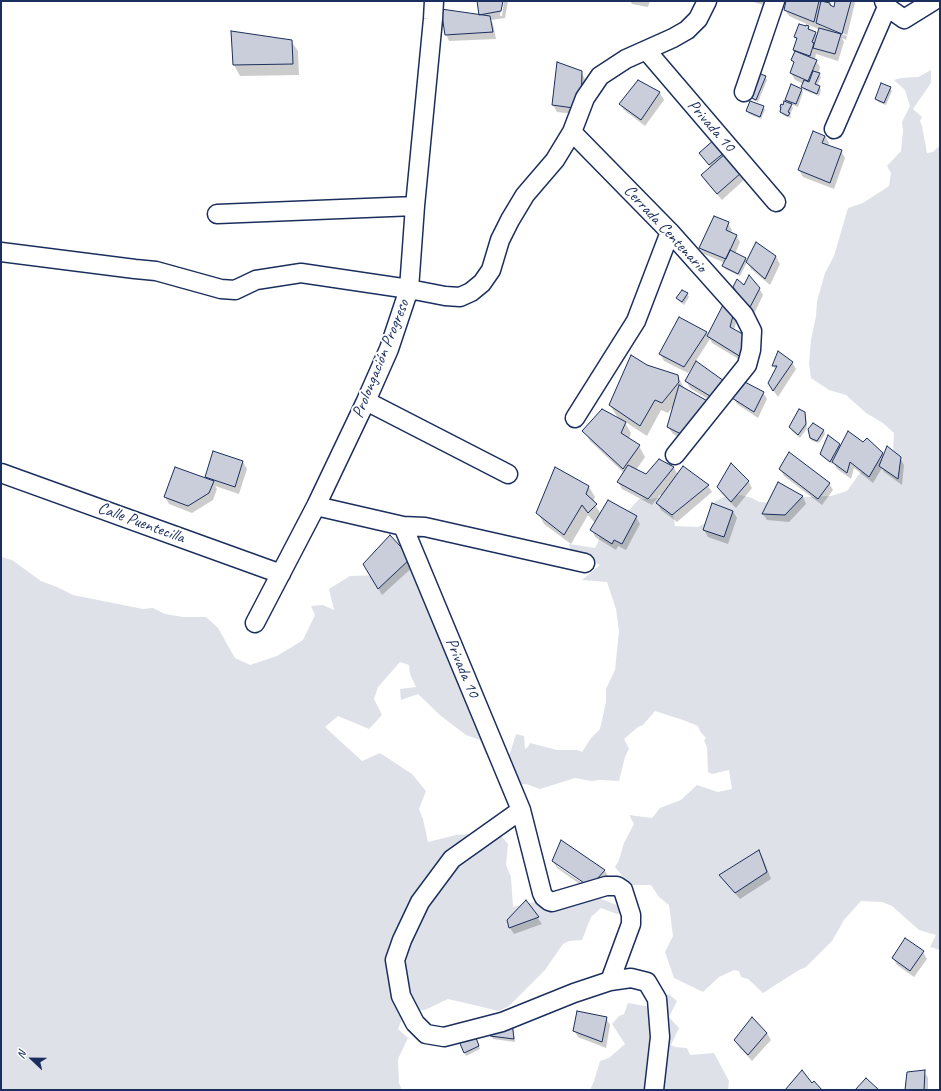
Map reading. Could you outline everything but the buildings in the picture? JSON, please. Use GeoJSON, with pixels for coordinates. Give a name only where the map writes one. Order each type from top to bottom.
{"type":"FeatureCollection","features":[{"type":"Feature","properties":{"kind":"street","name":"Prolongación Progreso"},"geometry":{"type":"LineString","coordinates":[[255,623],[316,506],[366,401],[389,349],[409,289],[415,206],[434,1]]}},
{"type":"Feature","properties":{"kind":"street"},"geometry":{"type":"LineString","coordinates":[[1,252],[156,271],[221,289],[235,290],[256,280],[301,273],[409,289],[445,296],[460,297],[472,292],[482,283],[491,270],[500,240],[510,220],[525,196],[555,160],[572,132],[585,98],[600,76],[626,59],[673,38],[687,30],[698,19],[707,1]]}},
{"type":"Feature","properties":{"kind":"street"},"geometry":{"type":"LineString","coordinates":[[744,92],[775,1]]}},
{"type":"Feature","properties":{"kind":"street"},"geometry":{"type":"LineString","coordinates":[[834,129],[886,4],[904,19],[933,1]]}},
{"type":"Feature","properties":{"kind":"street","name":"Privada 10"},"geometry":{"type":"LineString","coordinates":[[646,50],[776,202]]}},
{"type":"Feature","properties":{"kind":"street","name":"Cerrada Centenario"},"geometry":{"type":"LineString","coordinates":[[572,132],[670,232],[744,315],[752,332],[751,350],[747,364],[675,455]]}},
{"type":"Feature","properties":{"kind":"street"},"geometry":{"type":"LineString","coordinates":[[217,214],[415,206]]}},
{"type":"Feature","properties":{"kind":"street"},"geometry":{"type":"LineString","coordinates":[[575,418],[636,321],[670,232]]}},
{"type":"Feature","properties":{"kind":"street"},"geometry":{"type":"LineString","coordinates":[[366,401],[508,474]]}},
{"type":"Feature","properties":{"kind":"street","name":"Calle Puentecilla"},"geometry":{"type":"LineString","coordinates":[[1,473],[281,574]]}},
{"type":"Feature","properties":{"kind":"street"},"geometry":{"type":"LineString","coordinates":[[316,506],[403,526],[425,527],[584,564]]}},
{"type":"Feature","properties":{"kind":"street","name":"Privada 10"},"geometry":{"type":"LineString","coordinates":[[403,526],[521,810],[544,897],[552,902],[606,886],[616,886],[624,890],[631,915],[631,924],[610,981]]}},
{"type":"Feature","properties":{"kind":"street"},"geometry":{"type":"LineString","coordinates":[[521,810],[452,859],[420,902],[402,940],[395,960],[401,996],[415,1023],[426,1034],[444,1037],[502,1022],[574,992],[610,981],[631,978],[647,982],[657,999],[660,1037],[654,1090]]}},
{"type":"Feature","properties":{"kind":"shaded area"},"geometry":{"type":"Polygon","coordinates":[[[931,70],[931,83],[913,109],[922,117],[920,121],[927,153],[933,152],[940,145],[940,950],[930,947],[936,935],[919,930],[892,906],[882,902],[861,901],[844,920],[832,941],[806,967],[763,993],[748,979],[741,977],[739,971],[734,970],[719,977],[703,992],[674,978],[665,952],[673,936],[669,905],[659,897],[651,885],[626,885],[624,878],[615,867],[619,860],[624,843],[634,824],[629,815],[652,818],[660,808],[681,800],[697,785],[718,792],[732,789],[729,770],[712,774],[708,772],[707,747],[704,741],[706,738],[698,726],[655,711],[643,725],[638,727],[624,739],[629,749],[625,757],[619,781],[591,781],[575,778],[540,789],[526,784],[511,786],[498,782],[497,773],[510,753],[516,734],[524,736],[525,749],[530,743],[557,750],[578,750],[582,752],[591,738],[600,729],[606,702],[606,689],[615,670],[619,631],[616,609],[607,582],[582,580],[600,565],[585,557],[572,559],[569,544],[595,548],[601,531],[619,521],[639,499],[670,496],[675,526],[698,527],[707,522],[717,522],[714,502],[724,497],[741,495],[759,502],[776,503],[802,497],[831,496],[847,491],[860,473],[893,452],[894,433],[883,423],[866,413],[846,395],[829,390],[811,378],[809,364],[811,340],[816,316],[817,301],[825,273],[834,256],[848,208],[863,203],[889,186],[891,173],[887,166],[901,151],[903,131],[902,122],[910,106],[905,90],[894,80],[918,77],[931,70]]]}},
{"type":"Feature","properties":{"kind":"shaded area"},"geometry":{"type":"Polygon","coordinates":[[[1,557],[12,560],[41,581],[73,595],[143,609],[153,608],[165,614],[183,617],[206,617],[218,628],[235,658],[250,665],[277,656],[303,640],[315,615],[311,606],[323,605],[334,610],[329,589],[350,576],[381,575],[415,558],[431,588],[428,611],[435,628],[500,747],[486,755],[480,740],[466,735],[441,716],[418,694],[401,700],[400,689],[416,687],[410,674],[409,665],[400,662],[378,687],[374,699],[382,715],[369,729],[338,716],[325,727],[362,761],[380,753],[412,774],[426,791],[419,809],[423,819],[428,842],[456,835],[498,832],[508,844],[506,865],[511,877],[513,907],[534,902],[576,904],[599,898],[629,910],[617,914],[601,908],[591,917],[582,940],[569,941],[563,944],[545,970],[509,1006],[499,1011],[448,999],[425,1010],[405,1011],[398,1029],[408,1038],[398,1059],[399,1083],[402,1090],[1,1090],[1,557]]]}},
{"type":"Feature","properties":{"kind":"shaded area"},"geometry":{"type":"Polygon","coordinates":[[[669,994],[677,1001],[669,1017],[679,1028],[671,1045],[675,1047],[687,1048],[690,1055],[714,1053],[729,1081],[728,1090],[590,1090],[600,1061],[609,1058],[625,1044],[612,1024],[619,1016],[624,1014],[628,1003],[646,1006],[669,994]]]}}]}
